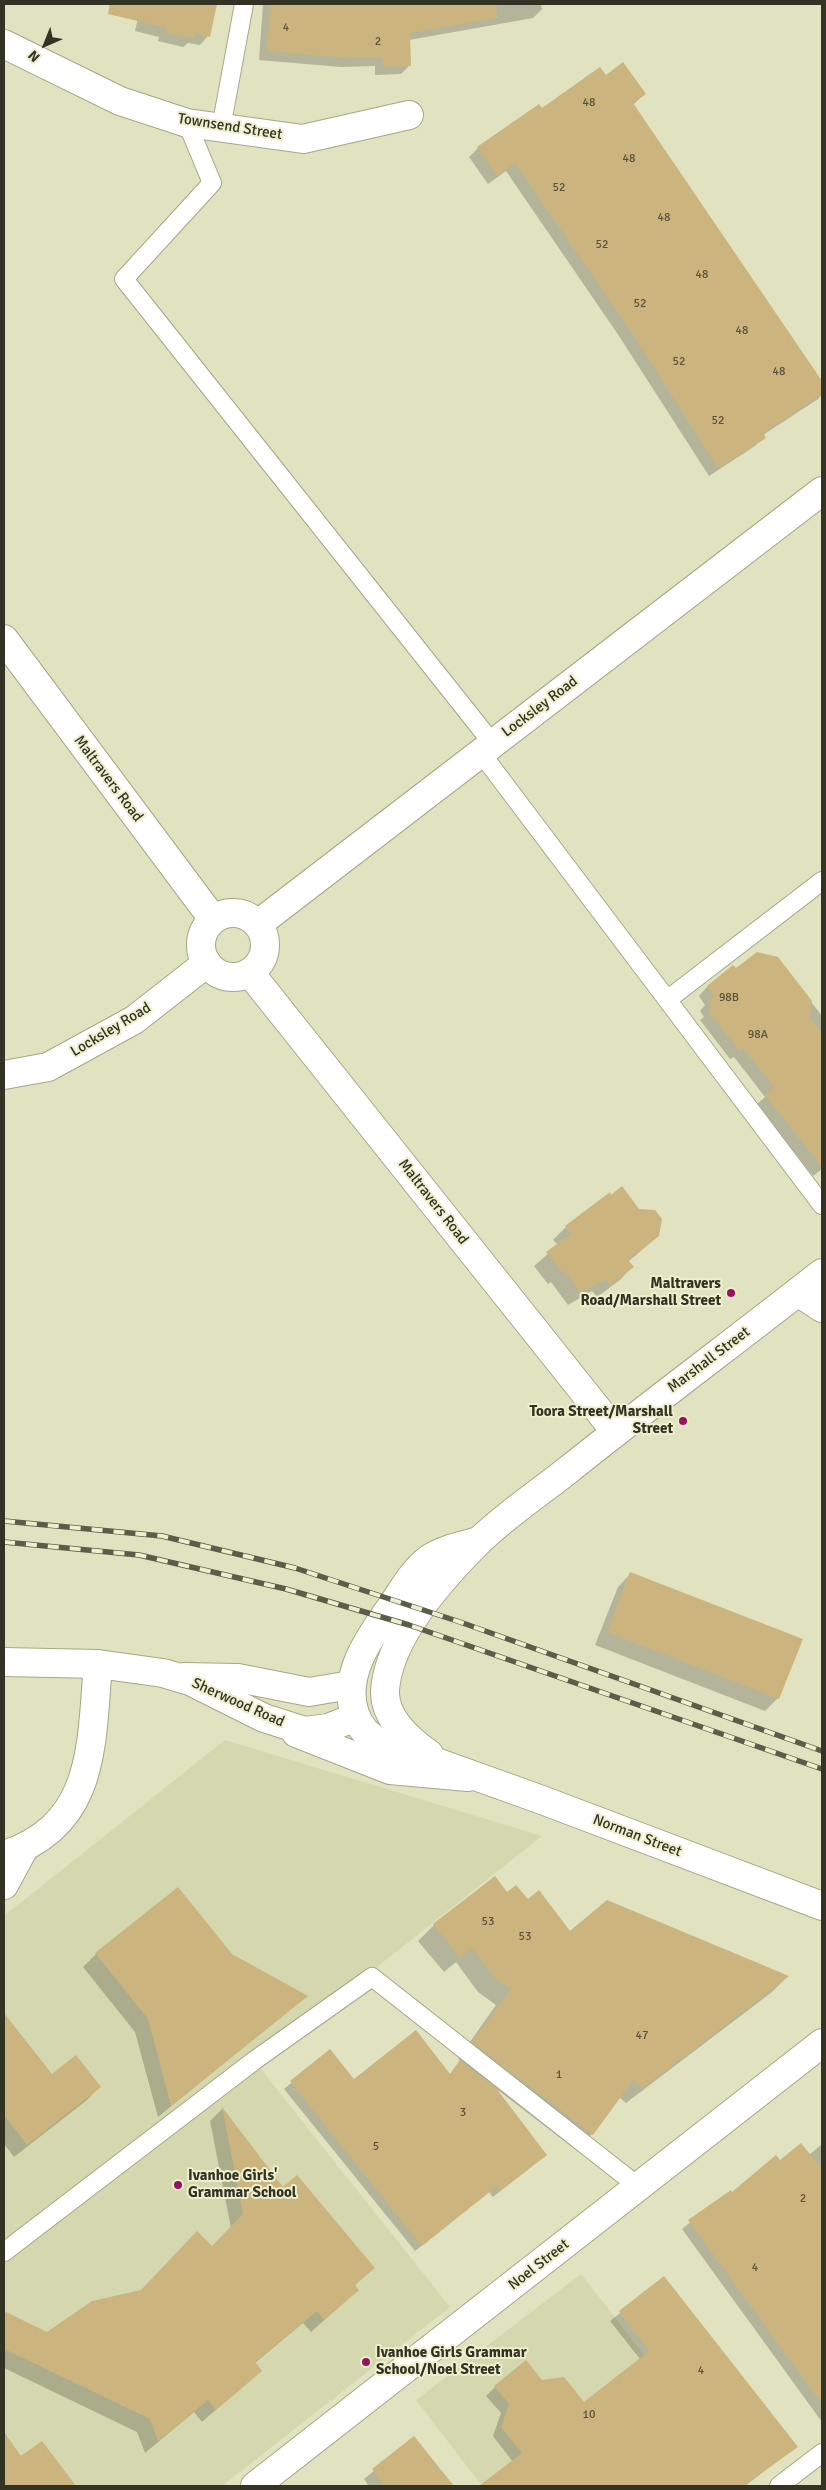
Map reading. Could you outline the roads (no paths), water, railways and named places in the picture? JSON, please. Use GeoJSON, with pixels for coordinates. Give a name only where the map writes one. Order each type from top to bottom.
{"type":"FeatureCollection","features":[{"type":"Feature","properties":{"kind":"street","name":"Townsend Street"},"geometry":{"type":"LineString","coordinates":[[4,44],[120,100],[187,122],[221,128],[303,138],[409,115]]}},
{"type":"Feature","properties":{"kind":"street","name":"Locksley Road"},"geometry":{"type":"LineString","coordinates":[[258,924],[822,491]]}},
{"type":"Feature","properties":{"kind":"street","name":"Maltravers Road"},"geometry":{"type":"LineString","coordinates":[[4,638],[213,919]]}},
{"type":"Feature","properties":{"kind":"street"},"geometry":{"type":"LineString","coordinates":[[242,913],[258,924],[264,933],[266,944],[264,955],[259,965],[250,972],[232,977],[214,970],[203,956],[201,940],[213,919],[222,914],[242,913]]}},
{"type":"Feature","properties":{"kind":"street","name":"Locksley Road"},"geometry":{"type":"LineString","coordinates":[[4,1075],[48,1067],[134,1020],[207,963]]}},
{"type":"Feature","properties":{"kind":"street","name":"Maltravers Road"},"geometry":{"type":"LineString","coordinates":[[250,972],[616,1431]]}},
{"type":"Feature","properties":{"kind":"street","name":"Marshall Street"},"geometry":{"type":"LineString","coordinates":[[386,1699],[387,1680],[398,1648],[409,1625],[426,1600],[479,1541],[616,1431],[822,1273]]}},
{"type":"Feature","properties":{"kind":"street"},"geometry":{"type":"LineString","coordinates":[[798,1292],[822,1308]]}},
{"type":"Feature","properties":{"kind":"street","name":"Marshall Street"},"geometry":{"type":"LineString","coordinates":[[351,1684],[367,1644],[417,1570],[434,1556],[479,1541]]}},
{"type":"Feature","properties":{"kind":"street","name":"Sherwood Road"},"geometry":{"type":"LineString","coordinates":[[4,1662],[123,1666],[177,1677],[238,1678],[309,1692],[351,1684]]}},
{"type":"Feature","properties":{"kind":"street"},"geometry":{"type":"LineString","coordinates":[[4,1885],[14,1852],[60,1821],[76,1798],[89,1755],[98,1664]]}},
{"type":"Feature","properties":{"kind":"street","name":"Sherwood Road"},"geometry":{"type":"LineString","coordinates":[[177,1677],[264,1718],[305,1731],[328,1728],[356,1717],[386,1699]]}},
{"type":"Feature","properties":{"kind":"street"},"geometry":{"type":"LineString","coordinates":[[351,1684],[386,1699]]}},
{"type":"Feature","properties":{"kind":"street","name":"Norman Street"},"geometry":{"type":"LineString","coordinates":[[351,1684],[352,1701],[356,1717],[367,1735],[376,1740],[822,1906]]}},
{"type":"Feature","properties":{"kind":"street","name":"Norman Street"},"geometry":{"type":"LineString","coordinates":[[386,1699],[394,1719],[411,1740],[430,1755],[452,1767]]}},
{"type":"Feature","properties":{"kind":"street"},"geometry":{"type":"LineString","coordinates":[[264,1718],[305,1737],[390,1770],[482,1778]]}},
{"type":"Feature","properties":{"kind":"street","name":"Noel Street"},"geometry":{"type":"LineString","coordinates":[[255,2486],[822,2043]]}},
{"type":"Feature","properties":{"kind":"lane"},"geometry":{"type":"LineString","coordinates":[[221,128],[244,4]]}},
{"type":"Feature","properties":{"kind":"lane"},"geometry":{"type":"LineString","coordinates":[[187,122],[212,183],[124,279],[486,749],[667,1000],[822,1205]]}},
{"type":"Feature","properties":{"kind":"lane"},"geometry":{"type":"LineString","coordinates":[[667,1000],[822,881]]}},
{"type":"Feature","properties":{"kind":"lane"},"geometry":{"type":"LineString","coordinates":[[4,2252],[255,2060],[372,1978],[639,2186]]}},
{"type":"Feature","properties":{"kind":"lane"},"geometry":{"type":"LineString","coordinates":[[779,2486],[822,2453]]}},
{"type":"Feature","properties":{"kind":"railway"},"geometry":{"type":"LineString","coordinates":[[4,1521],[162,1536],[295,1568],[460,1622],[822,1751]]}},
{"type":"Feature","properties":{"kind":"railway"},"geometry":{"type":"LineString","coordinates":[[4,1542],[139,1555],[286,1589],[409,1625],[822,1769]]}},
{"type":"Feature","properties":{"kind":"place","name":"Maltravers Road/Marshall Street"},"geometry":{"type":"Point","coordinates":[731,1293]}},
{"type":"Feature","properties":{"kind":"place","name":"Toora Street/Marshall Street"},"geometry":{"type":"Point","coordinates":[683,1421]}},
{"type":"Feature","properties":{"kind":"place","name":"Ivanhoe Girls' Grammar School"},"geometry":{"type":"Point","coordinates":[178,2185]}},
{"type":"Feature","properties":{"kind":"place","name":"Ivanhoe Girls Grammar School/Noel Street"},"geometry":{"type":"Point","coordinates":[366,2362]}}]}
